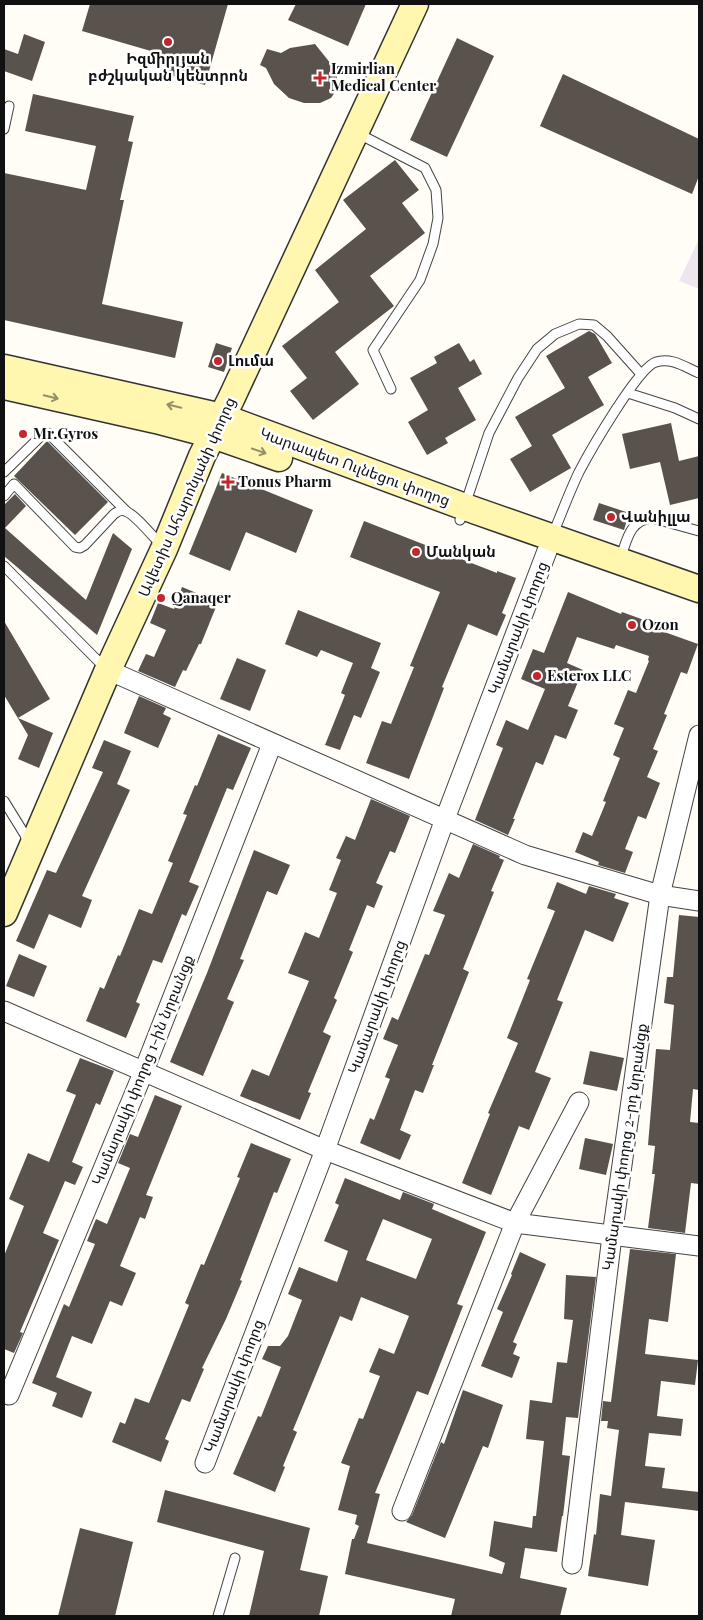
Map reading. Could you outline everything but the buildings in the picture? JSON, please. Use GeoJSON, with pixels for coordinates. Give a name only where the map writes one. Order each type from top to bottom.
{"type":"FeatureCollection","features":[{"type":"Feature","properties":{"kind":"street","name":"Ավետիս Ահարոնյանի փողոց"},"geometry":{"type":"LineString","coordinates":[[4,913],[108,670],[164,549],[202,456],[415,4]]}},
{"type":"Feature","properties":{"kind":"street","name":"Կարապետ Ուլնեցու փողոց"},"geometry":{"type":"LineString","coordinates":[[4,368],[217,426],[549,544],[699,589]]}},
{"type":"Feature","properties":{"kind":"street","name":"Կարապետ Ուլնեցու փողոց"},"geometry":{"type":"LineString","coordinates":[[4,386],[156,420],[217,426]]}},
{"type":"Feature","properties":{"kind":"street","name":"Կարապետ Ուլնեցու փողոց"},"geometry":{"type":"LineString","coordinates":[[549,544],[616,574],[699,604]]}},
{"type":"Feature","properties":{"kind":"street","name":"Կամարակի փողոց"},"geometry":{"type":"LineString","coordinates":[[205,1463],[325,1150],[445,819],[549,544]]}},
{"type":"Feature","properties":{"kind":"street"},"geometry":{"type":"LineString","coordinates":[[108,670],[525,855],[660,895],[699,901]]}},
{"type":"Feature","properties":{"kind":"street","name":"Կամարակի փողոց 2-րդ նրբանցք"},"geometry":{"type":"LineString","coordinates":[[572,1564],[612,1236],[660,895],[699,735]]}},
{"type":"Feature","properties":{"kind":"street","name":"Կամարակի փողոց 1-ին նրբանցք"},"geometry":{"type":"LineString","coordinates":[[9,1395],[143,1073],[272,744]]}},
{"type":"Feature","properties":{"kind":"street"},"geometry":{"type":"LineString","coordinates":[[4,1011],[143,1073],[325,1150],[515,1223],[699,1246]]}},
{"type":"Feature","properties":{"kind":"street"},"geometry":{"type":"LineString","coordinates":[[402,1511],[515,1223],[579,1102]]}},
{"type":"Feature","properties":{"kind":"lane"},"geometry":{"type":"LineString","coordinates":[[4,129],[9,106]]}},
{"type":"Feature","properties":{"kind":"lane"},"geometry":{"type":"LineString","coordinates":[[355,132],[425,168],[436,190],[438,218],[420,280],[373,350],[391,389]]}},
{"type":"Feature","properties":{"kind":"lane"},"geometry":{"type":"LineString","coordinates":[[462,513],[489,433],[497,417],[518,378],[537,349],[555,334],[579,324],[594,325],[607,336],[641,374]]}},
{"type":"Feature","properties":{"kind":"lane"},"geometry":{"type":"LineString","coordinates":[[549,544],[579,472],[641,374],[653,363],[670,360],[699,373]]}},
{"type":"Feature","properties":{"kind":"lane"},"geometry":{"type":"LineString","coordinates":[[628,393],[675,408],[699,419]]}},
{"type":"Feature","properties":{"kind":"lane"},"geometry":{"type":"LineString","coordinates":[[126,511],[120,510],[114,514],[80,548],[75,546],[4,473],[40,436],[48,433],[126,511],[146,528],[164,549]]}},
{"type":"Feature","properties":{"kind":"lane"},"geometry":{"type":"LineString","coordinates":[[4,496],[14,484]]}},
{"type":"Feature","properties":{"kind":"lane"},"geometry":{"type":"LineString","coordinates":[[618,564],[632,528],[638,521],[645,518],[652,518],[699,531]]}},
{"type":"Feature","properties":{"kind":"lane"},"geometry":{"type":"LineString","coordinates":[[4,566],[108,670]]}},
{"type":"Feature","properties":{"kind":"lane"},"geometry":{"type":"LineString","coordinates":[[4,801],[25,835],[30,853]]}},
{"type":"Feature","properties":{"kind":"lane"},"geometry":{"type":"LineString","coordinates":[[218,1616],[235,1558]]}},
{"type":"Feature","properties":{"kind":"shaded area"},"geometry":{"type":"Polygon","coordinates":[[[699,239],[699,289],[679,281],[699,239]]]}},
{"type":"Feature","properties":{"kind":"place","name":"Իզմիրլյան բժշկական կենտրոն"},"geometry":{"type":"Point","coordinates":[168,42]}},
{"type":"Feature","properties":{"kind":"place","name":"Izmirlian Medical Center"},"geometry":{"type":"Point","coordinates":[320,78]}},
{"type":"Feature","properties":{"kind":"place","name":"Լումա"},"geometry":{"type":"Point","coordinates":[218,361]}},
{"type":"Feature","properties":{"kind":"place","name":"Mr.Gyros"},"geometry":{"type":"Point","coordinates":[23,434]}},
{"type":"Feature","properties":{"kind":"place","name":"Tonus Pharm"},"geometry":{"type":"Point","coordinates":[228,482]}},
{"type":"Feature","properties":{"kind":"place","name":"Վանիլլա"},"geometry":{"type":"Point","coordinates":[611,517]}},
{"type":"Feature","properties":{"kind":"place","name":"Մանկան"},"geometry":{"type":"Point","coordinates":[416,552]}},
{"type":"Feature","properties":{"kind":"place","name":"Qanaqer"},"geometry":{"type":"Point","coordinates":[161,598]}},
{"type":"Feature","properties":{"kind":"place","name":"Ozon"},"geometry":{"type":"Point","coordinates":[632,625]}},
{"type":"Feature","properties":{"kind":"place","name":"Esterox LLC"},"geometry":{"type":"Point","coordinates":[537,676]}}]}
